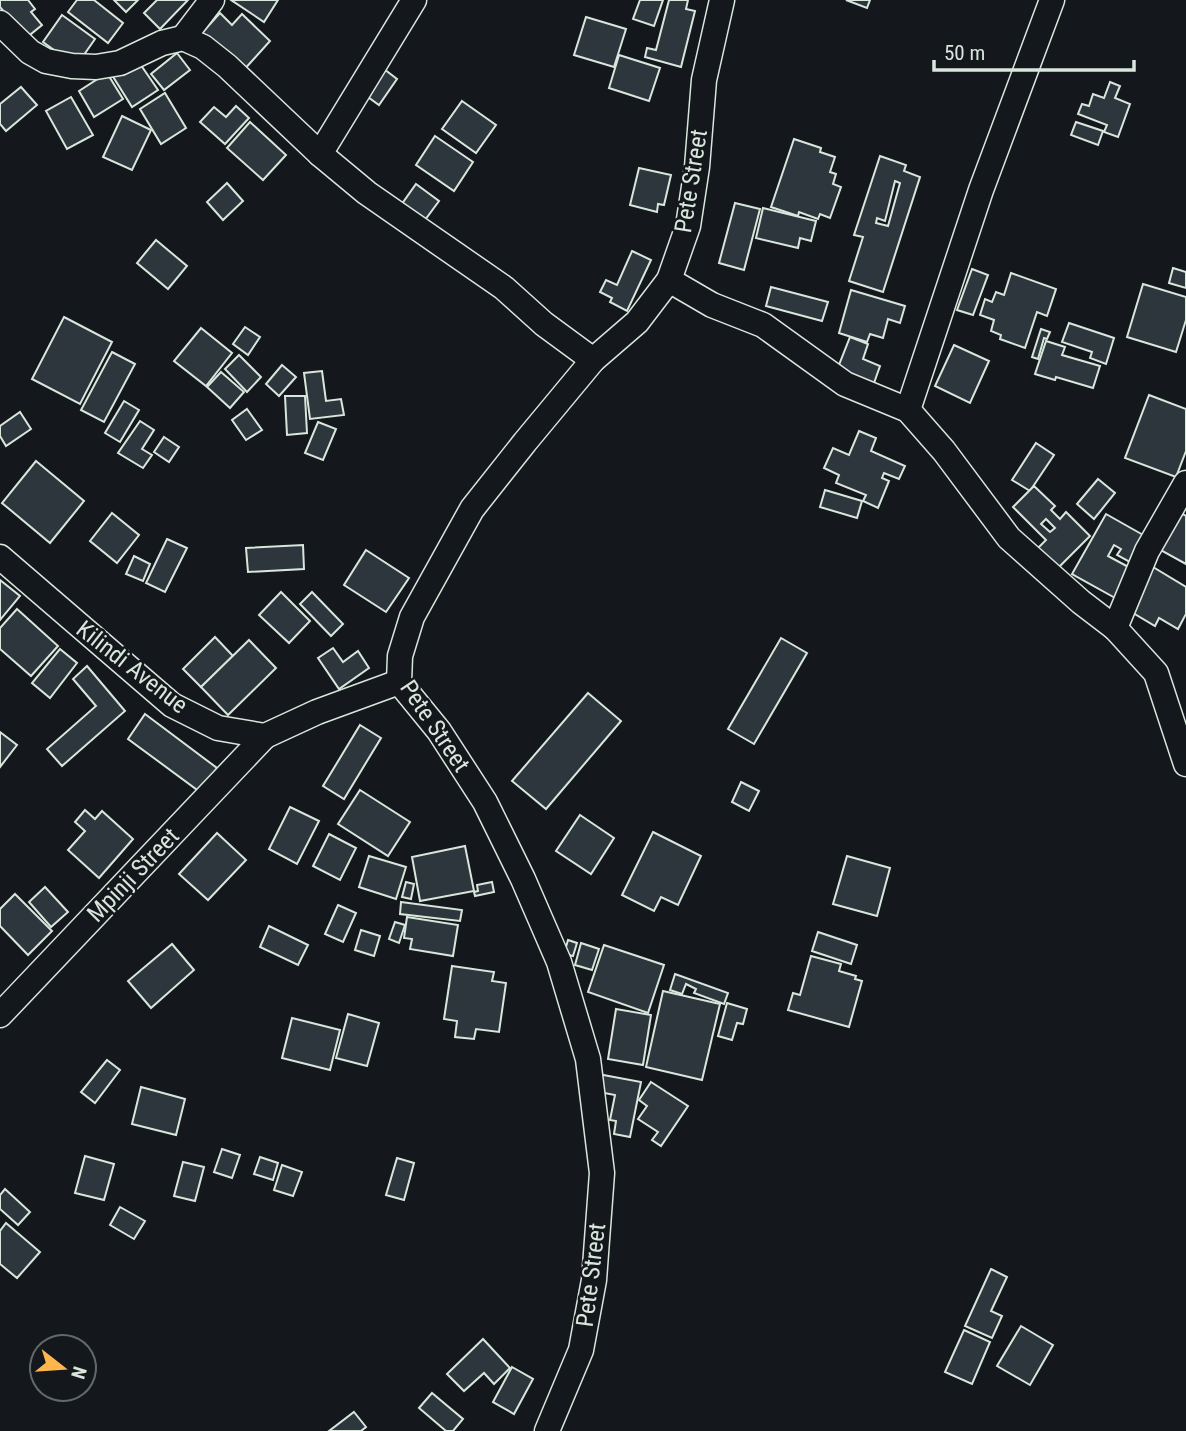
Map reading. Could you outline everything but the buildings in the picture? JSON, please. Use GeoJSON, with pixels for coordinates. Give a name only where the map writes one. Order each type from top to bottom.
{"type":"FeatureCollection","features":[{"type":"Feature","properties":{"kind":"street"},"geometry":{"type":"LineString","coordinates":[[183,38],[212,0]]}},
{"type":"Feature","properties":{"kind":"street"},"geometry":{"type":"LineString","coordinates":[[320,154],[414,0]]}},
{"type":"Feature","properties":{"kind":"street","name":"Pete Street"},"geometry":{"type":"LineString","coordinates":[[547,1431],[581,1350],[594,1280],[602,1173],[588,1059],[559,962],[523,879],[485,802],[439,731],[399,682],[400,656],[412,617],[472,509],[593,360],[637,322],[669,280],[688,226],[697,167],[704,80],[722,0]]}},
{"type":"Feature","properties":{"kind":"street"},"geometry":{"type":"LineString","coordinates":[[908,410],[981,190],[1052,0]]}},
{"type":"Feature","properties":{"kind":"street"},"geometry":{"type":"LineString","coordinates":[[0,23],[30,52],[46,61],[72,66],[120,63],[162,43],[183,38],[203,47],[227,66],[320,154],[367,193],[504,288],[544,324],[593,360]]}},
{"type":"Feature","properties":{"kind":"street"},"geometry":{"type":"LineString","coordinates":[[669,280],[712,305],[763,326],[845,384],[908,410],[944,451],[1009,538],[1081,602],[1115,628],[1156,673],[1186,764]]}},
{"type":"Feature","properties":{"kind":"street"},"geometry":{"type":"LineString","coordinates":[[1115,628],[1147,551],[1186,483]]}},
{"type":"Feature","properties":{"kind":"street","name":"Kilindi Avenue"},"geometry":{"type":"LineString","coordinates":[[0,557],[172,705],[218,728],[265,736]]}},
{"type":"Feature","properties":{"kind":"street"},"geometry":{"type":"LineString","coordinates":[[265,736],[317,712],[399,682]]}},
{"type":"Feature","properties":{"kind":"street","name":"Mpinji Street"},"geometry":{"type":"LineString","coordinates":[[0,1015],[265,736]]}}]}
